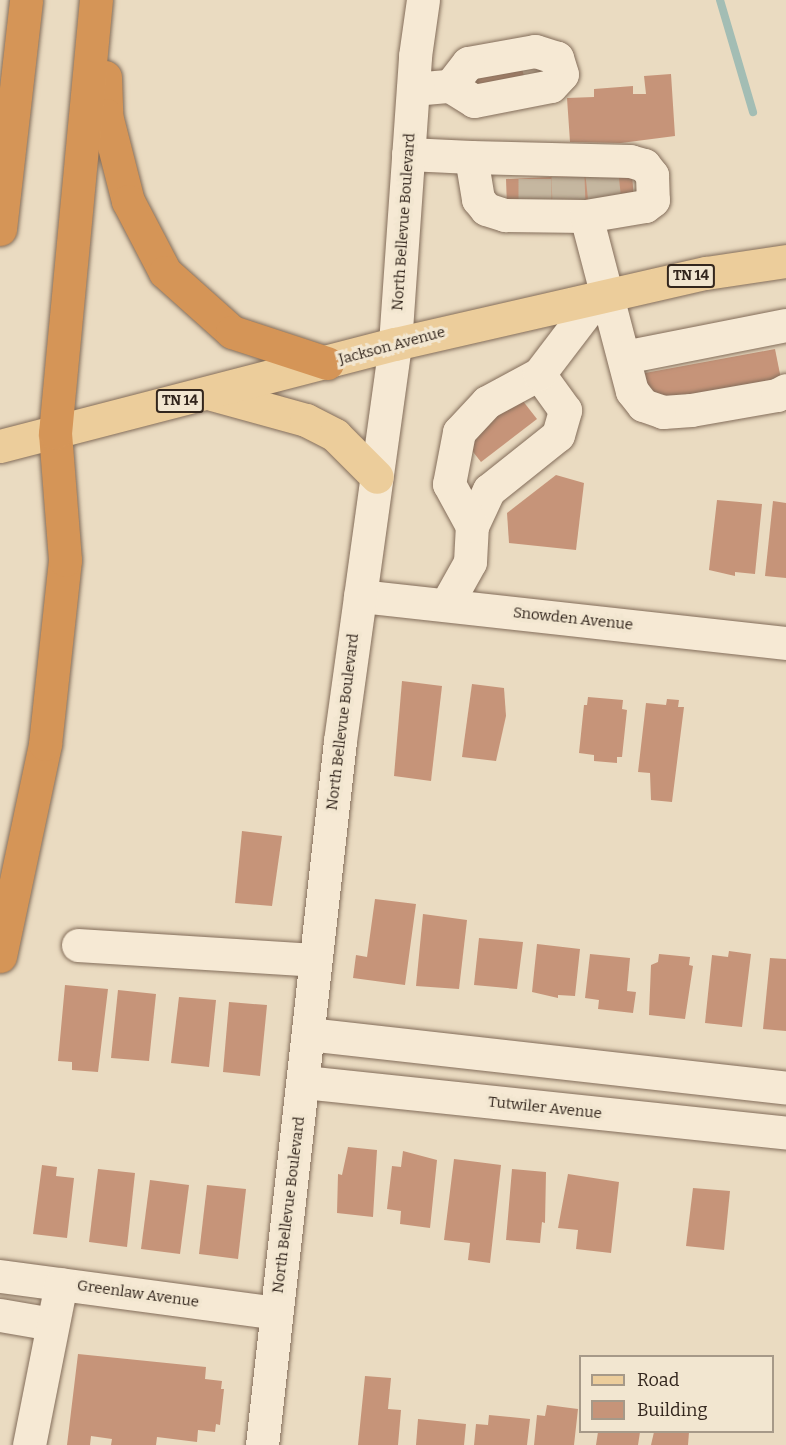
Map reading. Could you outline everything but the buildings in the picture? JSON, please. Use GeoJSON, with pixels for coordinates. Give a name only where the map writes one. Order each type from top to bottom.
{"type":"FeatureCollection","features":[{"type":"Feature","properties":{"kind":"highway"},"geometry":{"type":"LineString","coordinates":[[0,229],[26,0]]}},
{"type":"Feature","properties":{"kind":"highway"},"geometry":{"type":"LineString","coordinates":[[0,956],[45,744],[65,560],[44,435],[96,0]]}},
{"type":"Feature","properties":{"kind":"highway"},"geometry":{"type":"LineString","coordinates":[[102,0],[106,115],[128,201],[165,272],[231,332],[327,363]]}},
{"type":"Feature","properties":{"kind":"main road","name":"Jackson Avenue"},"geometry":{"type":"LineString","coordinates":[[0,446],[395,344],[706,273],[786,261]]}},
{"type":"Feature","properties":{"kind":"main road"},"geometry":{"type":"LineString","coordinates":[[210,393],[306,420],[335,435],[377,477]]}},
{"type":"Feature","properties":{"kind":"street","name":"North Bellevue Boulevard"},"geometry":{"type":"LineString","coordinates":[[262,1445],[304,1082],[314,960],[360,596],[395,344],[413,89],[423,0]]}},
{"type":"Feature","properties":{"kind":"street"},"geometry":{"type":"LineString","coordinates":[[413,89],[450,86]]}},
{"type":"Feature","properties":{"kind":"street"},"geometry":{"type":"LineString","coordinates":[[408,154],[471,157],[535,189],[586,191]]}},
{"type":"Feature","properties":{"kind":"street"},"geometry":{"type":"LineString","coordinates":[[471,157],[478,199],[486,209],[504,215],[535,189],[586,191]]}},
{"type":"Feature","properties":{"kind":"street"},"geometry":{"type":"LineString","coordinates":[[586,191],[602,296],[624,357],[632,391],[643,405],[663,412],[721,406],[786,390]]}},
{"type":"Feature","properties":{"kind":"street"},"geometry":{"type":"LineString","coordinates":[[472,526],[449,484],[459,432],[487,402],[539,374],[602,296]]}},
{"type":"Feature","properties":{"kind":"street"},"geometry":{"type":"LineString","coordinates":[[624,357],[786,324]]}},
{"type":"Feature","properties":{"kind":"street"},"geometry":{"type":"LineString","coordinates":[[446,605],[470,562],[472,526],[489,490],[558,435],[565,410],[539,374]]}},
{"type":"Feature","properties":{"kind":"street","name":"Snowden Avenue"},"geometry":{"type":"LineString","coordinates":[[360,596],[786,643]]}},
{"type":"Feature","properties":{"kind":"street"},"geometry":{"type":"LineString","coordinates":[[78,945],[314,960]]}},
{"type":"Feature","properties":{"kind":"street"},"geometry":{"type":"LineString","coordinates":[[308,1034],[786,1088]]}},
{"type":"Feature","properties":{"kind":"street","name":"Tutwiler Avenue"},"geometry":{"type":"LineString","coordinates":[[304,1082],[786,1133]]}},
{"type":"Feature","properties":{"kind":"street","name":"Greenlaw Avenue"},"geometry":{"type":"LineString","coordinates":[[0,1276],[276,1313]]}},
{"type":"Feature","properties":{"kind":"street"},"geometry":{"type":"LineString","coordinates":[[29,1445],[62,1284]]}},
{"type":"Feature","properties":{"kind":"street"},"geometry":{"type":"LineString","coordinates":[[0,1316],[52,1324]]}},
{"type":"Feature","properties":{"kind":"waterway"},"geometry":{"type":"LineString","coordinates":[[720,0],[753,112]]}},
{"type":"Feature","properties":{"kind":"tunnel"},"geometry":{"type":"LineString","coordinates":[[602,174],[605,203]]}},
{"type":"Feature","properties":{"kind":"tunnel"},"geometry":{"type":"LineString","coordinates":[[568,176],[569,204]]}},
{"type":"Feature","properties":{"kind":"tunnel"},"geometry":{"type":"LineString","coordinates":[[535,178],[535,206]]}}]}
